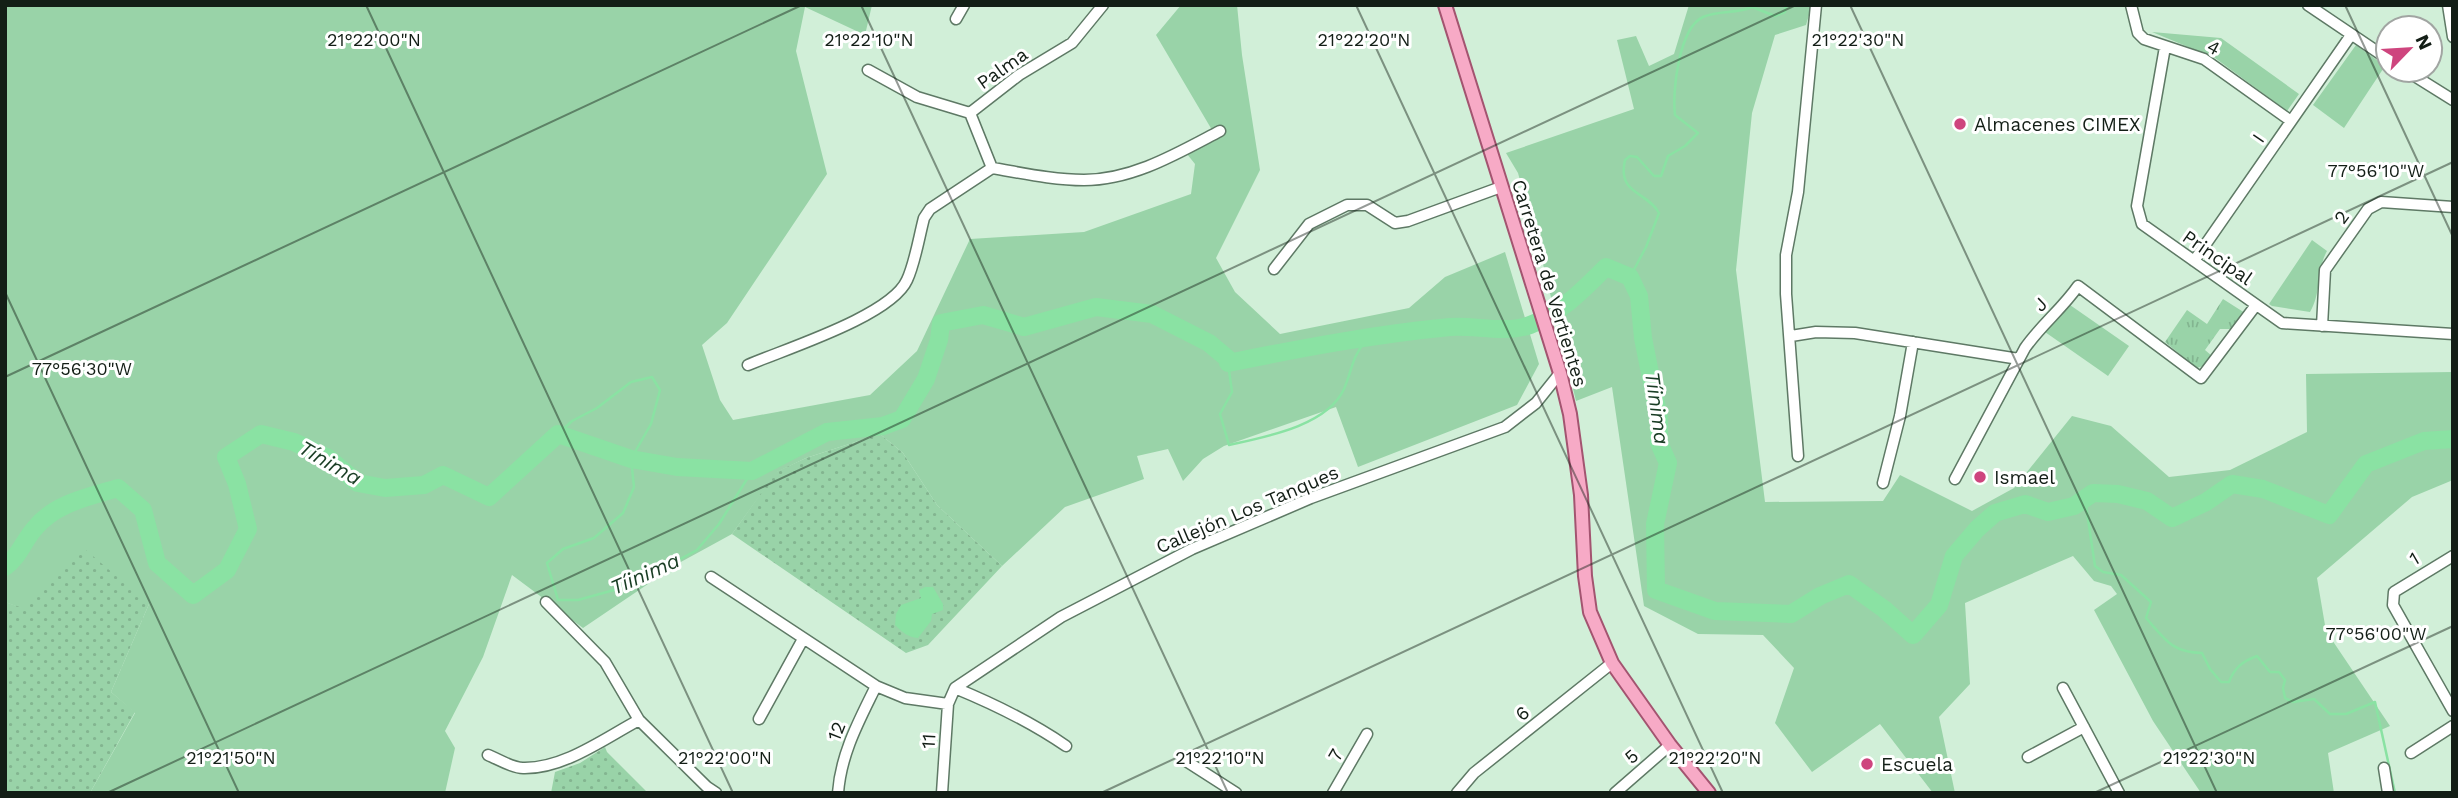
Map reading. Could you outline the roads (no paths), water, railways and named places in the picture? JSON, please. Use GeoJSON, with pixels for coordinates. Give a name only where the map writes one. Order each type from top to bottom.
{"type":"FeatureCollection","features":[{"type":"Feature","properties":{"kind":"main road","name":"Carretera de Vertientes"},"geometry":{"type":"LineString","coordinates":[[1445,5],[1550,338],[1570,414],[1581,495],[1585,576],[1590,612],[1612,663],[1670,745],[1709,793]]}},
{"type":"Feature","properties":{"kind":"street"},"geometry":{"type":"LineString","coordinates":[[956,19],[964,5]]}},
{"type":"Feature","properties":{"kind":"street","name":"Palma"},"geometry":{"type":"LineString","coordinates":[[868,70],[917,97],[970,113],[1020,75],[1072,43],[1102,5]]}},
{"type":"Feature","properties":{"kind":"street"},"geometry":{"type":"LineString","coordinates":[[1798,456],[1786,294],[1786,256],[1798,192],[1816,5]]}},
{"type":"Feature","properties":{"kind":"street","name":"4"},"geometry":{"type":"LineString","coordinates":[[2131,5],[2138,33],[2144,39],[2204,59],[2291,121]]}},
{"type":"Feature","properties":{"kind":"street"},"geometry":{"type":"LineString","coordinates":[[2308,5],[2374,50]]}},
{"type":"Feature","properties":{"kind":"street"},"geometry":{"type":"LineString","coordinates":[[2448,5],[2453,37]]}},
{"type":"Feature","properties":{"kind":"street","name":"I"},"geometry":{"type":"LineString","coordinates":[[2194,261],[2351,35]]}},
{"type":"Feature","properties":{"kind":"street","name":"Principal"},"geometry":{"type":"LineString","coordinates":[[2165,47],[2137,206],[2142,224],[2282,323],[2453,334]]}},
{"type":"Feature","properties":{"kind":"street"},"geometry":{"type":"LineString","coordinates":[[2427,84],[2453,100]]}},
{"type":"Feature","properties":{"kind":"street"},"geometry":{"type":"LineString","coordinates":[[970,113],[992,168]]}},
{"type":"Feature","properties":{"kind":"street"},"geometry":{"type":"LineString","coordinates":[[748,365],[858,322],[895,296],[908,279],[924,218],[930,209],[992,168],[1069,179],[1105,178],[1159,162],[1220,131]]}},
{"type":"Feature","properties":{"kind":"street"},"geometry":{"type":"LineString","coordinates":[[1274,269],[1309,224],[1347,205],[1367,205],[1395,223],[1408,221],[1501,187]]}},
{"type":"Feature","properties":{"kind":"street","name":"2"},"geometry":{"type":"LineString","coordinates":[[2322,326],[2325,270],[2368,209],[2381,202],[2453,207]]}},
{"type":"Feature","properties":{"kind":"street","name":"J"},"geometry":{"type":"LineString","coordinates":[[2019,359],[2037,331],[2066,303],[2078,286],[2201,378],[2256,305]]}},
{"type":"Feature","properties":{"kind":"street"},"geometry":{"type":"LineString","coordinates":[[1791,336],[1816,332],[1855,333],[2019,359],[1955,479]]}},
{"type":"Feature","properties":{"kind":"street"},"geometry":{"type":"LineString","coordinates":[[1883,483],[1900,416],[1913,342]]}},
{"type":"Feature","properties":{"kind":"street","name":"Callejón Los Tanques"},"geometry":{"type":"LineString","coordinates":[[954,691],[1061,617],[1192,549],[1311,498],[1505,427],[1536,403],[1560,373]]}},
{"type":"Feature","properties":{"kind":"street","name":"1"},"geometry":{"type":"LineString","coordinates":[[2453,556],[2394,592],[2393,605],[2453,711]]}},
{"type":"Feature","properties":{"kind":"street"},"geometry":{"type":"LineString","coordinates":[[711,577],[876,686],[905,698],[948,704]]}},
{"type":"Feature","properties":{"kind":"street"},"geometry":{"type":"LineString","coordinates":[[546,602],[605,662],[639,720],[716,793]]}},
{"type":"Feature","properties":{"kind":"street"},"geometry":{"type":"LineString","coordinates":[[759,719],[803,639]]}},
{"type":"Feature","properties":{"kind":"street","name":"6"},"geometry":{"type":"LineString","coordinates":[[1457,793],[1474,773],[1612,663]]}},
{"type":"Feature","properties":{"kind":"street","name":"12"},"geometry":{"type":"LineString","coordinates":[[838,793],[840,770],[852,734],[876,686]]}},
{"type":"Feature","properties":{"kind":"street"},"geometry":{"type":"LineString","coordinates":[[2063,688],[2119,793]]}},
{"type":"Feature","properties":{"kind":"street"},"geometry":{"type":"LineString","coordinates":[[954,691],[999,706],[1066,746]]}},
{"type":"Feature","properties":{"kind":"street","name":"11"},"geometry":{"type":"LineString","coordinates":[[942,793],[948,704],[954,691]]}},
{"type":"Feature","properties":{"kind":"street"},"geometry":{"type":"LineString","coordinates":[[488,754],[521,768],[549,765],[576,755],[639,720]]}},
{"type":"Feature","properties":{"kind":"street"},"geometry":{"type":"LineString","coordinates":[[2410,752],[2453,726]]}},
{"type":"Feature","properties":{"kind":"street"},"geometry":{"type":"LineString","coordinates":[[2028,757],[2084,727]]}},
{"type":"Feature","properties":{"kind":"street","name":"7"},"geometry":{"type":"LineString","coordinates":[[1333,793],[1367,734]]}},
{"type":"Feature","properties":{"kind":"street","name":"5"},"geometry":{"type":"LineString","coordinates":[[1615,793],[1670,745]]}},
{"type":"Feature","properties":{"kind":"street"},"geometry":{"type":"LineString","coordinates":[[1183,759],[1236,793]]}},
{"type":"Feature","properties":{"kind":"street"},"geometry":{"type":"LineString","coordinates":[[2384,768],[2388,793]]}},
{"type":"Feature","properties":{"kind":"waterway"},"geometry":{"type":"LineString","coordinates":[[1630,277],[1646,247],[1659,213],[1625,180],[1625,160],[1630,156],[1637,157],[1654,176],[1661,176],[1668,156],[1685,146],[1698,133],[1675,115],[1676,76],[1688,34],[1695,23],[1709,15],[1752,7],[1775,16],[1785,12],[1786,5]]}},
{"type":"Feature","properties":{"kind":"waterway","name":"Tíinima"},"geometry":{"type":"LineString","coordinates":[[5,567],[35,528],[52,512],[73,502],[118,488],[143,510],[157,563],[193,595],[227,570],[248,529],[237,484],[226,457],[261,434],[294,442],[328,458],[358,483],[385,488],[424,485],[443,475],[489,497],[558,434],[631,459],[677,467],[752,471],[827,432],[883,426],[902,419],[926,379],[939,340],[941,323],[983,315],[1024,327],[1096,307],[1152,314],[1209,343],[1228,359],[1228,363],[1422,330],[1450,327],[1521,328],[1562,307],[1606,267],[1630,277],[1639,296],[1643,338],[1659,418],[1659,443],[1668,463],[1655,524],[1656,590],[1715,611],[1791,614],[1820,596],[1849,584],[1884,609],[1913,635],[1939,605],[1954,556],[1995,513],[2025,504],[2048,512],[2074,506],[2093,493],[2118,494],[2147,501],[2172,518],[2206,502],[2232,484],[2263,489],[2329,515],[2366,464],[2424,441],[2453,439]]}},
{"type":"Feature","properties":{"kind":"waterway"},"geometry":{"type":"LineString","coordinates":[[1228,363],[1232,392],[1220,414],[1229,445],[1277,434],[1310,421],[1324,412],[1336,402],[1344,389],[1355,358],[1367,339]]}},
{"type":"Feature","properties":{"kind":"waterway","name":"Tíinima"},"geometry":{"type":"LineString","coordinates":[[558,434],[572,421],[597,408],[631,382],[652,377],[660,390],[651,424],[631,459],[634,487],[623,513],[594,538],[563,549],[547,563],[558,600],[578,600],[632,585],[697,550],[719,524],[752,471]]}},
{"type":"Feature","properties":{"kind":"waterway"},"geometry":{"type":"LineString","coordinates":[[2085,499],[2095,566],[2103,572],[2121,575],[2151,602],[2146,618],[2176,647],[2202,653],[2221,682],[2229,682],[2240,666],[2257,656],[2270,672],[2279,672],[2285,680],[2285,698],[2293,702],[2314,699],[2330,714],[2346,714],[2375,702],[2395,793]]}},
{"type":"Feature","properties":{"kind":"place","name":"Almacenes CIMEX"},"geometry":{"type":"Point","coordinates":[1960,124]}},
{"type":"Feature","properties":{"kind":"place","name":"Ismael"},"geometry":{"type":"Point","coordinates":[1980,477]}},
{"type":"Feature","properties":{"kind":"place","name":"Escuela"},"geometry":{"type":"Point","coordinates":[1867,764]}},
{"type":"Feature","properties":{"kind":"water label","name":"Tínima"},"geometry":{"type":"Point","coordinates":[330,463]}}]}
